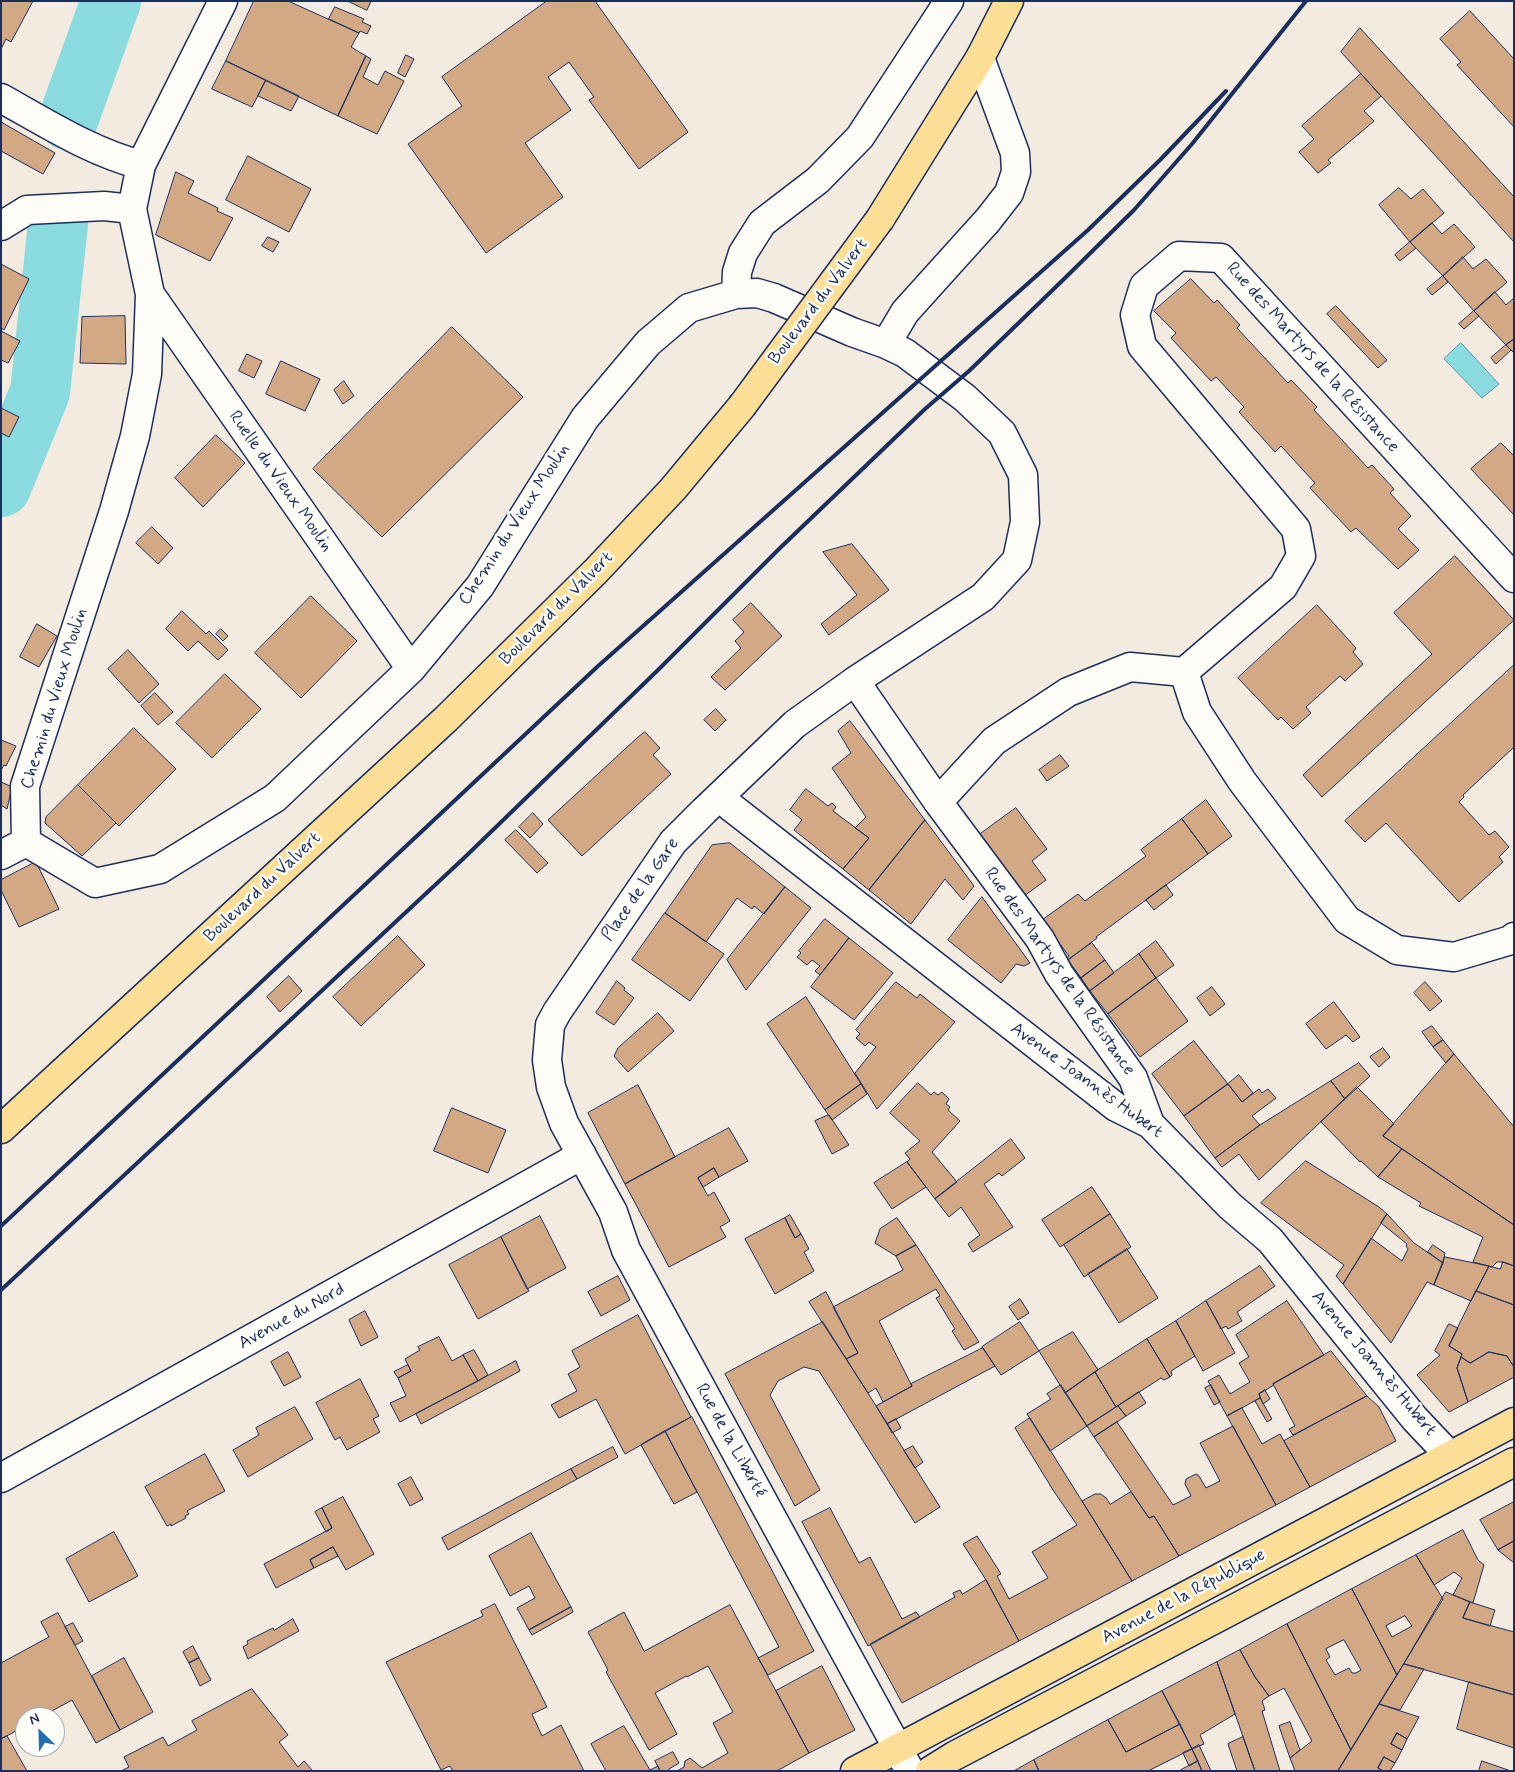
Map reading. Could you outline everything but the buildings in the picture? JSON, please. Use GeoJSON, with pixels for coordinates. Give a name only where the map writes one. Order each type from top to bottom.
{"type":"FeatureCollection","features":[{"type":"Feature","properties":{"kind":"main road","name":"Boulevard du Valvert"},"geometry":{"type":"LineString","coordinates":[[1,1129],[446,719],[596,571],[673,489],[742,406],[880,219],[980,58],[1009,1]]}},
{"type":"Feature","properties":{"kind":"main road","name":"Avenue de la République"},"geometry":{"type":"LineString","coordinates":[[855,1771],[904,1759],[1514,1422]]}},
{"type":"Feature","properties":{"kind":"main road","name":"Avenue de la République"},"geometry":{"type":"LineString","coordinates":[[930,1771],[954,1756],[1514,1462]]}},
{"type":"Feature","properties":{"kind":"street","name":"Chemin du Vieux Moulin"},"geometry":{"type":"LineString","coordinates":[[223,1],[129,162],[132,209],[150,294],[147,374],[134,436],[114,511],[25,786],[26,842],[95,883],[160,869],[275,798],[411,669],[480,586],[585,418],[648,343],[689,308],[736,294],[757,293],[774,298],[852,332],[886,344]]}},
{"type":"Feature","properties":{"kind":"street"},"geometry":{"type":"LineString","coordinates":[[736,294],[737,272],[743,253],[762,223],[818,180],[860,137],[949,1]]}},
{"type":"Feature","properties":{"kind":"street"},"geometry":{"type":"LineString","coordinates":[[886,344],[905,312],[988,220],[1009,193],[1016,172],[1015,153],[980,58]]}},
{"type":"Feature","properties":{"kind":"street"},"geometry":{"type":"LineString","coordinates":[[1,98],[50,126],[129,162]]}},
{"type":"Feature","properties":{"kind":"street"},"geometry":{"type":"LineString","coordinates":[[1,226],[26,210],[104,206],[132,209]]}},
{"type":"Feature","properties":{"kind":"street","name":"Rue des Martyrs de la Résistance"},"geometry":{"type":"LineString","coordinates":[[1184,672],[1283,587],[1301,556],[1296,529],[1142,346],[1135,315],[1144,286],[1179,256],[1221,258],[1514,578]]}},
{"type":"Feature","properties":{"kind":"street","name":"Ruelle du Vieux Moulin"},"geometry":{"type":"LineString","coordinates":[[150,294],[411,669]]}},
{"type":"Feature","properties":{"kind":"street","name":"Place de la Gare"},"geometry":{"type":"LineString","coordinates":[[582,1155],[564,1123],[551,1087],[547,1060],[550,1025],[586,968],[673,842],[795,724],[855,681],[983,597],[1017,560],[1024,522],[1023,475],[1002,433],[965,398],[905,353],[886,344]]}},
{"type":"Feature","properties":{"kind":"street"},"geometry":{"type":"LineString","coordinates":[[938,802],[994,741],[1068,692],[1130,667],[1184,672],[1197,712],[1242,780],[1347,920],[1397,950],[1454,957],[1511,940],[1514,937]]}},
{"type":"Feature","properties":{"kind":"street","name":"Rue des Martyrs de la Résistance"},"geometry":{"type":"LineString","coordinates":[[855,681],[938,802],[1040,939],[1059,974],[1133,1078],[1150,1124]]}},
{"type":"Feature","properties":{"kind":"street","name":"Avenue Joannès Hubert"},"geometry":{"type":"LineString","coordinates":[[720,796],[731,807],[1116,1108],[1150,1124],[1230,1206],[1270,1240],[1415,1419],[1450,1456]]}},
{"type":"Feature","properties":{"kind":"street"},"geometry":{"type":"LineString","coordinates":[[1,855],[26,842]]}},
{"type":"Feature","properties":{"kind":"street","name":"Avenue du Nord"},"geometry":{"type":"LineString","coordinates":[[1,1478],[582,1155]]}},
{"type":"Feature","properties":{"kind":"street","name":"Rue de la Liberté"},"geometry":{"type":"LineString","coordinates":[[582,1155],[613,1212],[626,1250],[904,1759]]}},
{"type":"Feature","properties":{"kind":"water"},"geometry":{"type":"Polygon","coordinates":[[[1461,343],[1499,384],[1482,398],[1444,359],[1461,343]]]}},
{"type":"Feature","properties":{"kind":"waterway"},"geometry":{"type":"LineString","coordinates":[[68,120],[111,1]]}},
{"type":"Feature","properties":{"kind":"waterway"},"geometry":{"type":"LineString","coordinates":[[1,487],[40,392],[58,224]]}},
{"type":"Feature","properties":{"kind":"railway"},"geometry":{"type":"LineString","coordinates":[[1,1290],[464,858],[657,671],[780,548],[925,409],[969,371],[1134,210],[1192,144],[1306,1]]}},
{"type":"Feature","properties":{"kind":"railway"},"geometry":{"type":"LineString","coordinates":[[1,1226],[597,667],[1088,230],[1160,160],[1226,91]]}}]}
